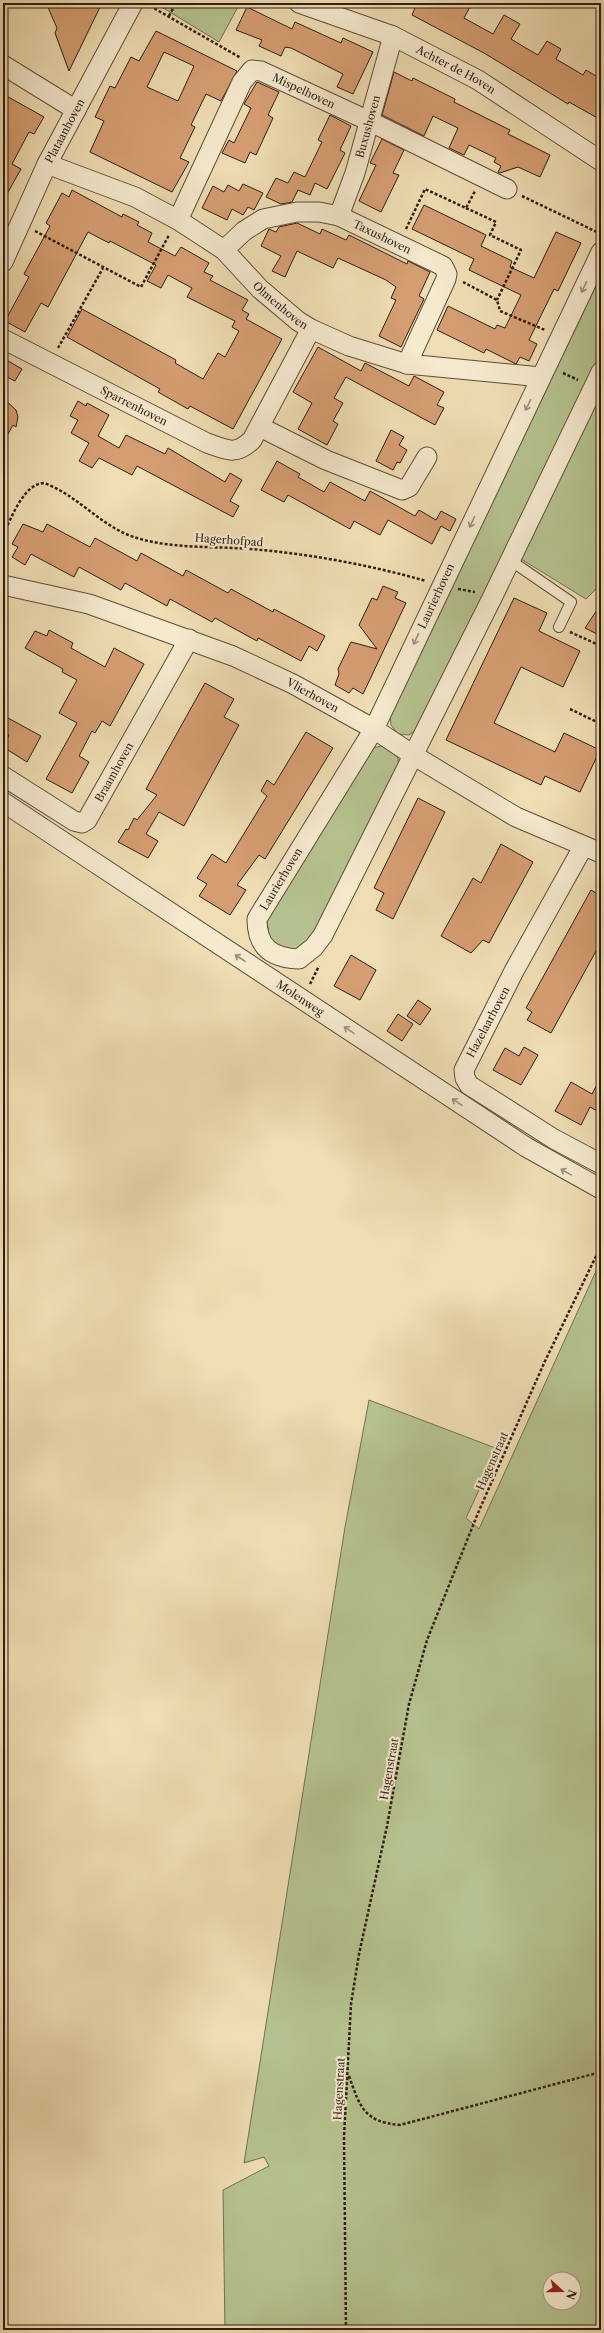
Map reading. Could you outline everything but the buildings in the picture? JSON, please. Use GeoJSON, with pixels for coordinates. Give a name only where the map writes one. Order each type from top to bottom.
{"type":"FeatureCollection","features":[{"type":"Feature","properties":{"kind":"street","name":"Plataanhoven"},"geometry":{"type":"LineString","coordinates":[[3,262],[47,164],[133,3]]}},
{"type":"Feature","properties":{"kind":"street","name":"Achter de Hoven"},"geometry":{"type":"LineString","coordinates":[[299,3],[393,36],[478,80],[601,161]]}},
{"type":"Feature","properties":{"kind":"street","name":"Buxushoven"},"geometry":{"type":"LineString","coordinates":[[339,216],[355,173],[393,36]]}},
{"type":"Feature","properties":{"kind":"street"},"geometry":{"type":"LineString","coordinates":[[3,65],[76,110]]}},
{"type":"Feature","properties":{"kind":"street"},"geometry":{"type":"LineString","coordinates":[[178,220],[242,82],[248,72],[252,70]]}},
{"type":"Feature","properties":{"kind":"street","name":"Mispelhoven"},"geometry":{"type":"LineString","coordinates":[[252,70],[261,71],[369,121],[507,189]]}},
{"type":"Feature","properties":{"kind":"street","name":"Olmenhoven"},"geometry":{"type":"LineString","coordinates":[[47,164],[135,197],[178,220],[224,250],[280,307],[311,329],[349,346],[407,364],[544,371]]}},
{"type":"Feature","properties":{"kind":"street","name":"Taxushoven"},"geometry":{"type":"LineString","coordinates":[[224,250],[244,231],[263,219],[298,212],[339,216],[443,266],[447,274]]}},
{"type":"Feature","properties":{"kind":"street","name":"Laurierhoven"},"geometry":{"type":"LineString","coordinates":[[597,380],[493,596],[323,935],[314,947],[299,959],[282,958],[266,949],[257,934],[256,919],[374,729],[441,585],[601,252]]}},
{"type":"Feature","properties":{"kind":"street"},"geometry":{"type":"LineString","coordinates":[[407,364],[447,274]]}},
{"type":"Feature","properties":{"kind":"street","name":"Sparrenhoven"},"geometry":{"type":"LineString","coordinates":[[3,339],[207,443],[223,449],[240,450],[252,440],[260,428],[311,329]]}},
{"type":"Feature","properties":{"kind":"street"},"geometry":{"type":"LineString","coordinates":[[260,428],[326,460],[402,490],[409,487],[427,457]]}},
{"type":"Feature","properties":{"kind":"street","name":"Vlierhoven"},"geometry":{"type":"LineString","coordinates":[[3,585],[89,604],[233,656],[293,684],[374,729],[413,755],[516,817],[592,850]]}},
{"type":"Feature","properties":{"kind":"street","name":"Braamhoven"},"geometry":{"type":"LineString","coordinates":[[3,776],[74,821],[82,823],[87,820],[189,639]]}},
{"type":"Feature","properties":{"kind":"street","name":"Molenweg"},"geometry":{"type":"LineString","coordinates":[[3,802],[526,1147],[601,1190]]}},
{"type":"Feature","properties":{"kind":"street","name":"Hazelaarhoven"},"geometry":{"type":"LineString","coordinates":[[592,850],[514,971],[464,1070],[465,1078],[469,1085],[554,1139],[601,1164]]}},
{"type":"Feature","properties":{"kind":"lane"},"geometry":{"type":"LineString","coordinates":[[510,560],[571,602],[559,627]]}},
{"type":"Feature","properties":{"kind":"path"},"geometry":{"type":"LineString","coordinates":[[145,3],[246,60],[252,70]]}},
{"type":"Feature","properties":{"kind":"path"},"geometry":{"type":"LineString","coordinates":[[169,16],[176,3]]}},
{"type":"Feature","properties":{"kind":"path"},"geometry":{"type":"LineString","coordinates":[[466,208],[482,176]]}},
{"type":"Feature","properties":{"kind":"path"},"geometry":{"type":"LineString","coordinates":[[398,244],[425,189],[496,222],[490,235],[521,250],[497,300],[500,310],[560,337]]}},
{"type":"Feature","properties":{"kind":"path"},"geometry":{"type":"LineString","coordinates":[[507,189],[601,234]]}},
{"type":"Feature","properties":{"kind":"path"},"geometry":{"type":"LineString","coordinates":[[21,223],[141,287],[178,220]]}},
{"type":"Feature","properties":{"kind":"path"},"geometry":{"type":"LineString","coordinates":[[50,362],[103,268]]}},
{"type":"Feature","properties":{"kind":"path"},"geometry":{"type":"LineString","coordinates":[[447,274],[497,300]]}},
{"type":"Feature","properties":{"kind":"path"},"geometry":{"type":"LineString","coordinates":[[544,371],[597,380]]}},
{"type":"Feature","properties":{"kind":"path","name":"Hagerhofpad"},"geometry":{"type":"LineString","coordinates":[[3,534],[28,489],[38,483],[44,482],[114,528],[136,538],[158,543],[253,549],[356,564],[493,596]]}},
{"type":"Feature","properties":{"kind":"path"},"geometry":{"type":"LineString","coordinates":[[559,627],[601,646]]}},
{"type":"Feature","properties":{"kind":"path"},"geometry":{"type":"LineString","coordinates":[[570,709],[601,724]]}},
{"type":"Feature","properties":{"kind":"path","name":"Hagenstraat"},"geometry":{"type":"LineString","coordinates":[[346,2330],[344,2137],[352,2004],[359,1954],[385,1833],[409,1704],[419,1668],[454,1572],[503,1454],[601,1246]]}},
{"type":"Feature","properties":{"kind":"path"},"geometry":{"type":"LineString","coordinates":[[348,2074],[358,2103],[367,2115],[376,2122],[400,2126],[601,2072]]}},
{"type":"Feature","properties":{"kind":"green space"},"geometry":{"type":"Polygon","coordinates":[[[155,3],[240,3],[219,42],[155,3]]]}},
{"type":"Feature","properties":{"kind":"green space"},"geometry":{"type":"Polygon","coordinates":[[[601,266],[601,355],[419,728],[409,735],[398,734],[391,725],[390,713],[601,266]]]}},
{"type":"Feature","properties":{"kind":"green space"},"geometry":{"type":"Polygon","coordinates":[[[601,385],[601,584],[586,599],[521,559],[601,385]]]}},
{"type":"Feature","properties":{"kind":"green space"},"geometry":{"type":"Polygon","coordinates":[[[385,745],[398,758],[398,767],[310,943],[302,950],[279,947],[271,940],[267,917],[369,749],[385,745]]]}},
{"type":"Feature","properties":{"kind":"green space"},"geometry":{"type":"Polygon","coordinates":[[[601,1260],[601,2330],[225,2330],[223,2190],[269,2166],[264,2157],[244,2163],[345,1527],[369,1400],[498,1449],[466,1518],[479,1529],[601,1260]]]}}]}
